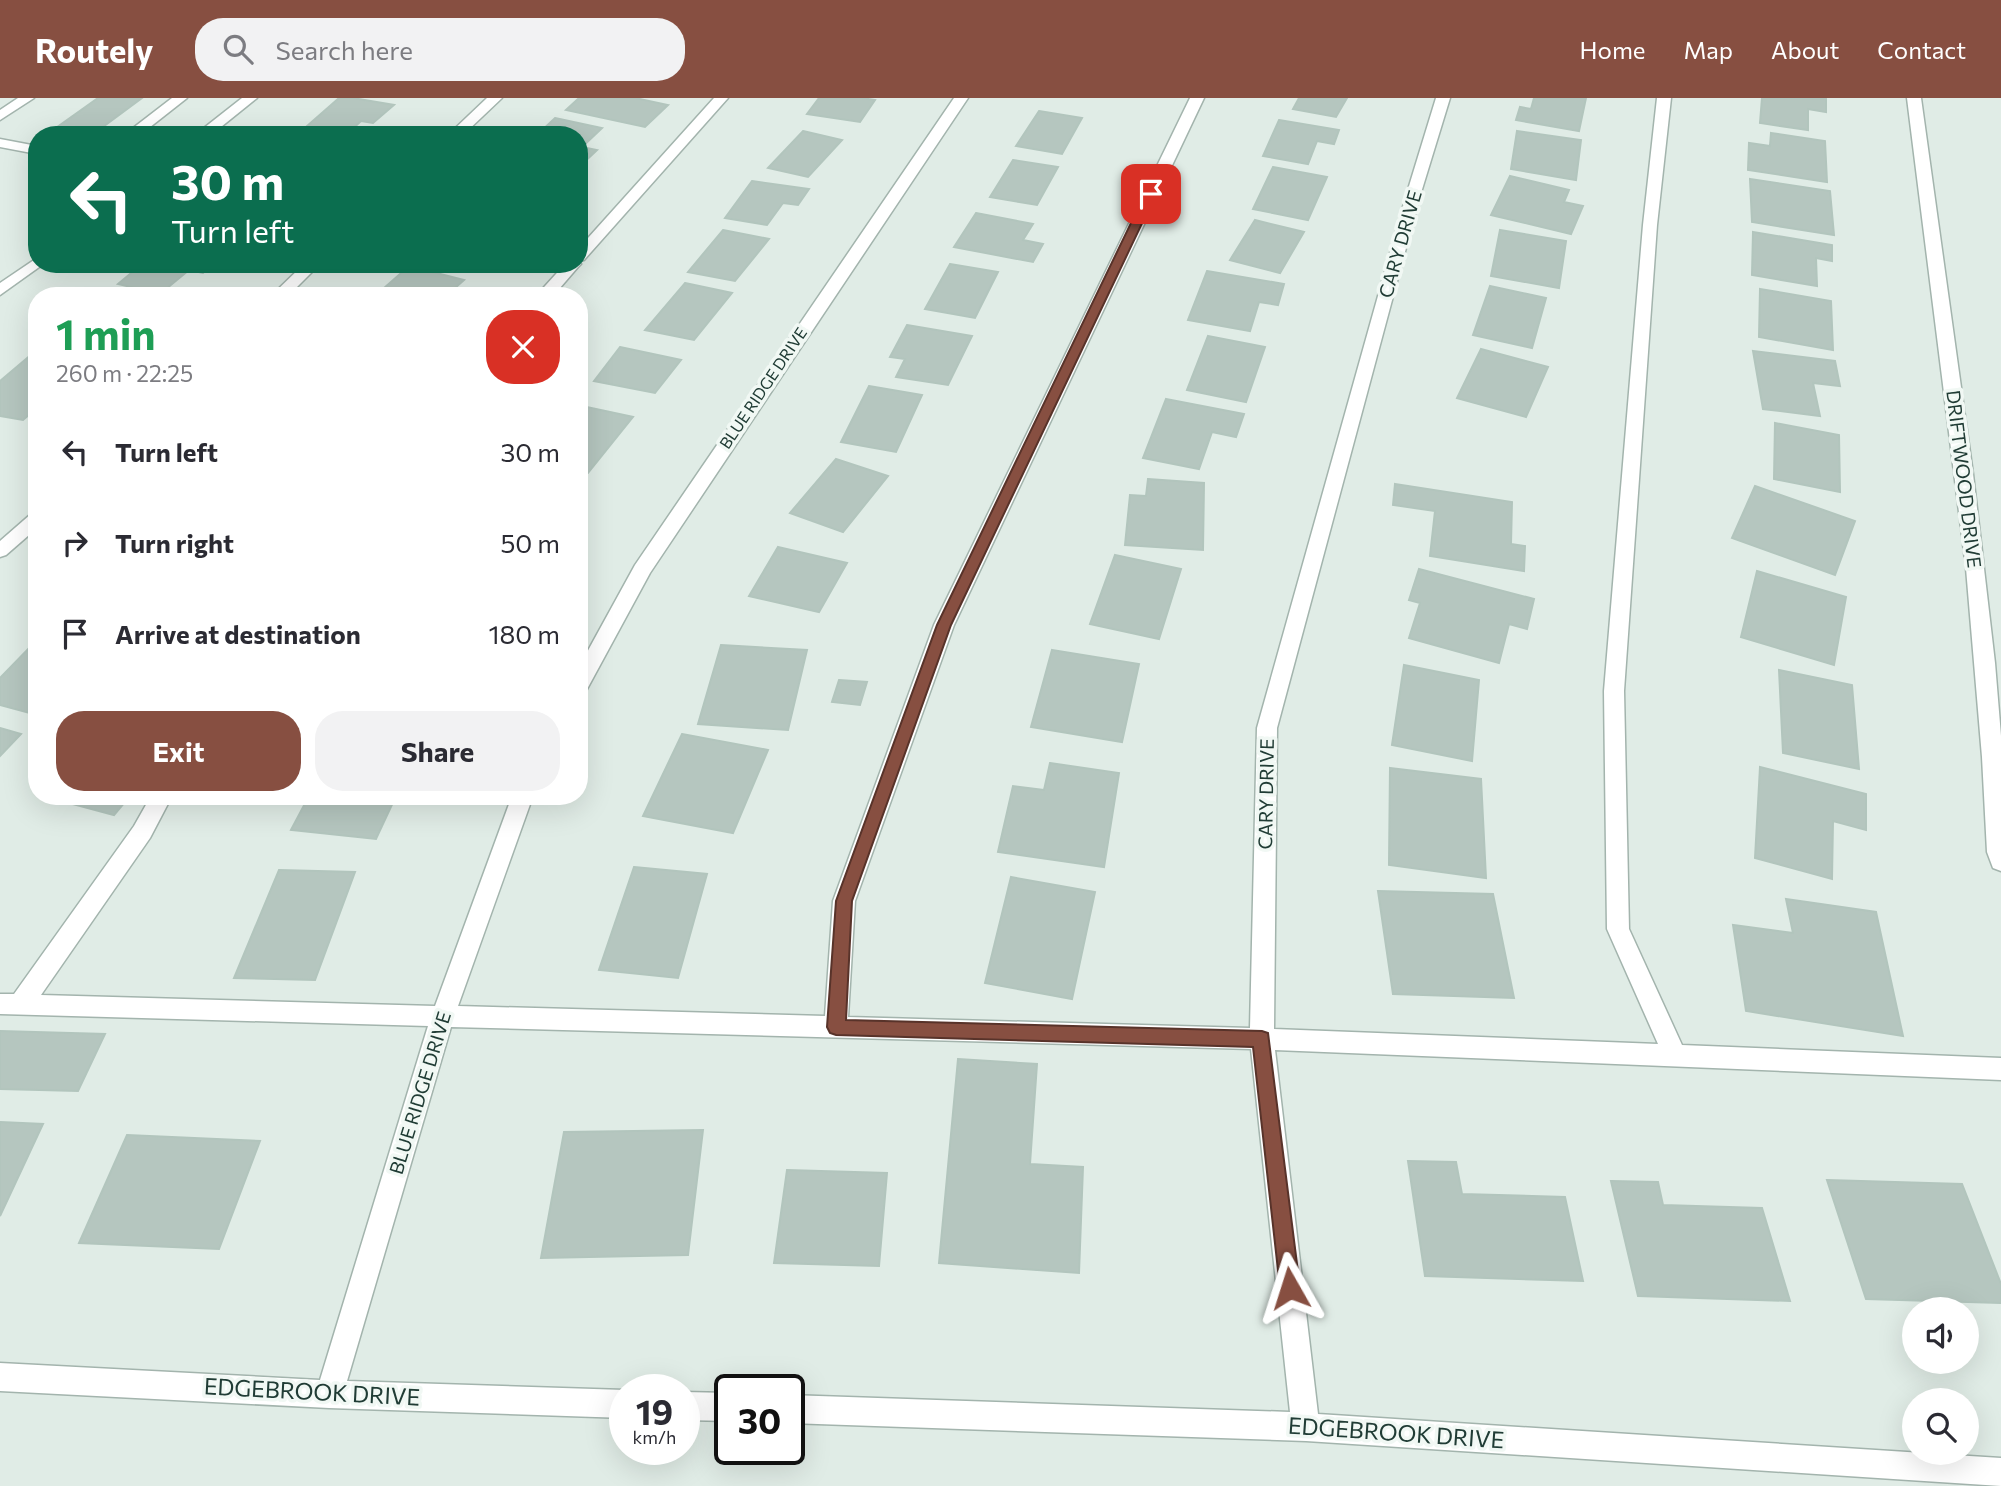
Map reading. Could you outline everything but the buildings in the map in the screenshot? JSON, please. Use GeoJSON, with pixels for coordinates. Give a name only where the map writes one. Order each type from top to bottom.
{"type":"FeatureCollection","features":[{"type":"Feature","properties":{"kind":"street"},"geometry":{"type":"LineString","coordinates":[[0,116],[27,98]]}},
{"type":"Feature","properties":{"kind":"street"},"geometry":{"type":"LineString","coordinates":[[143,126],[180,98]]}},
{"type":"Feature","properties":{"kind":"street"},"geometry":{"type":"LineString","coordinates":[[214,126],[250,98]]}},
{"type":"Feature","properties":{"kind":"street"},"geometry":{"type":"LineString","coordinates":[[465,126],[495,98]]}},
{"type":"Feature","properties":{"kind":"street"},"geometry":{"type":"LineString","coordinates":[[588,247],[721,98]]}},
{"type":"Feature","properties":{"kind":"street","name":"BLUE RIDGE DRIVE"},"geometry":{"type":"LineString","coordinates":[[588,669],[642,570],[961,98]]}},
{"type":"Feature","properties":{"kind":"street"},"geometry":{"type":"LineString","coordinates":[[836,1027],[844,901],[944,625],[1198,98]]}},
{"type":"Feature","properties":{"kind":"street","name":"CARY DRIVE"},"geometry":{"type":"LineString","coordinates":[[1306,1427],[1262,1039],[1267,728],[1413,196],[1443,98]]}},
{"type":"Feature","properties":{"kind":"street"},"geometry":{"type":"LineString","coordinates":[[1664,98],[1650,225],[1614,691],[1618,929],[1675,1056]]}},
{"type":"Feature","properties":{"kind":"street","name":"DRIFTWOOD DRIVE"},"geometry":{"type":"LineString","coordinates":[[1914,98],[1968,506],[1993,732],[1998,852],[2001,862]]}},
{"type":"Feature","properties":{"kind":"street"},"geometry":{"type":"LineString","coordinates":[[0,143],[28,148]]}},
{"type":"Feature","properties":{"kind":"street"},"geometry":{"type":"LineString","coordinates":[[0,290],[28,269]]}},
{"type":"Feature","properties":{"kind":"street"},"geometry":{"type":"LineString","coordinates":[[289,287],[303,273]]}},
{"type":"Feature","properties":{"kind":"street"},"geometry":{"type":"LineString","coordinates":[[552,287],[565,273]]}},
{"type":"Feature","properties":{"kind":"street"},"geometry":{"type":"LineString","coordinates":[[0,551],[28,526]]}},
{"type":"Feature","properties":{"kind":"street"},"geometry":{"type":"LineString","coordinates":[[10,1005],[142,832],[157,805]]}},
{"type":"Feature","properties":{"kind":"street","name":"BLUE RIDGE DRIVE"},"geometry":{"type":"LineString","coordinates":[[329,1394],[443,1016],[520,805]]}},
{"type":"Feature","properties":{"kind":"street"},"geometry":{"type":"LineString","coordinates":[[10,1005],[1262,1039],[2001,1069]]}},
{"type":"Feature","properties":{"kind":"street","name":"EDGEBROOK DRIVE"},"geometry":{"type":"LineString","coordinates":[[0,1377],[329,1394],[609,1403]]}},
{"type":"Feature","properties":{"kind":"street","name":"EDGEBROOK DRIVE"},"geometry":{"type":"LineString","coordinates":[[805,1410],[1306,1427],[2001,1472]]}},
{"type":"Feature","properties":{"kind":"route"},"geometry":{"type":"LineString","coordinates":[[1151,194],[944,625],[844,901],[836,1027],[1262,1039],[1290,1288]]}}]}
